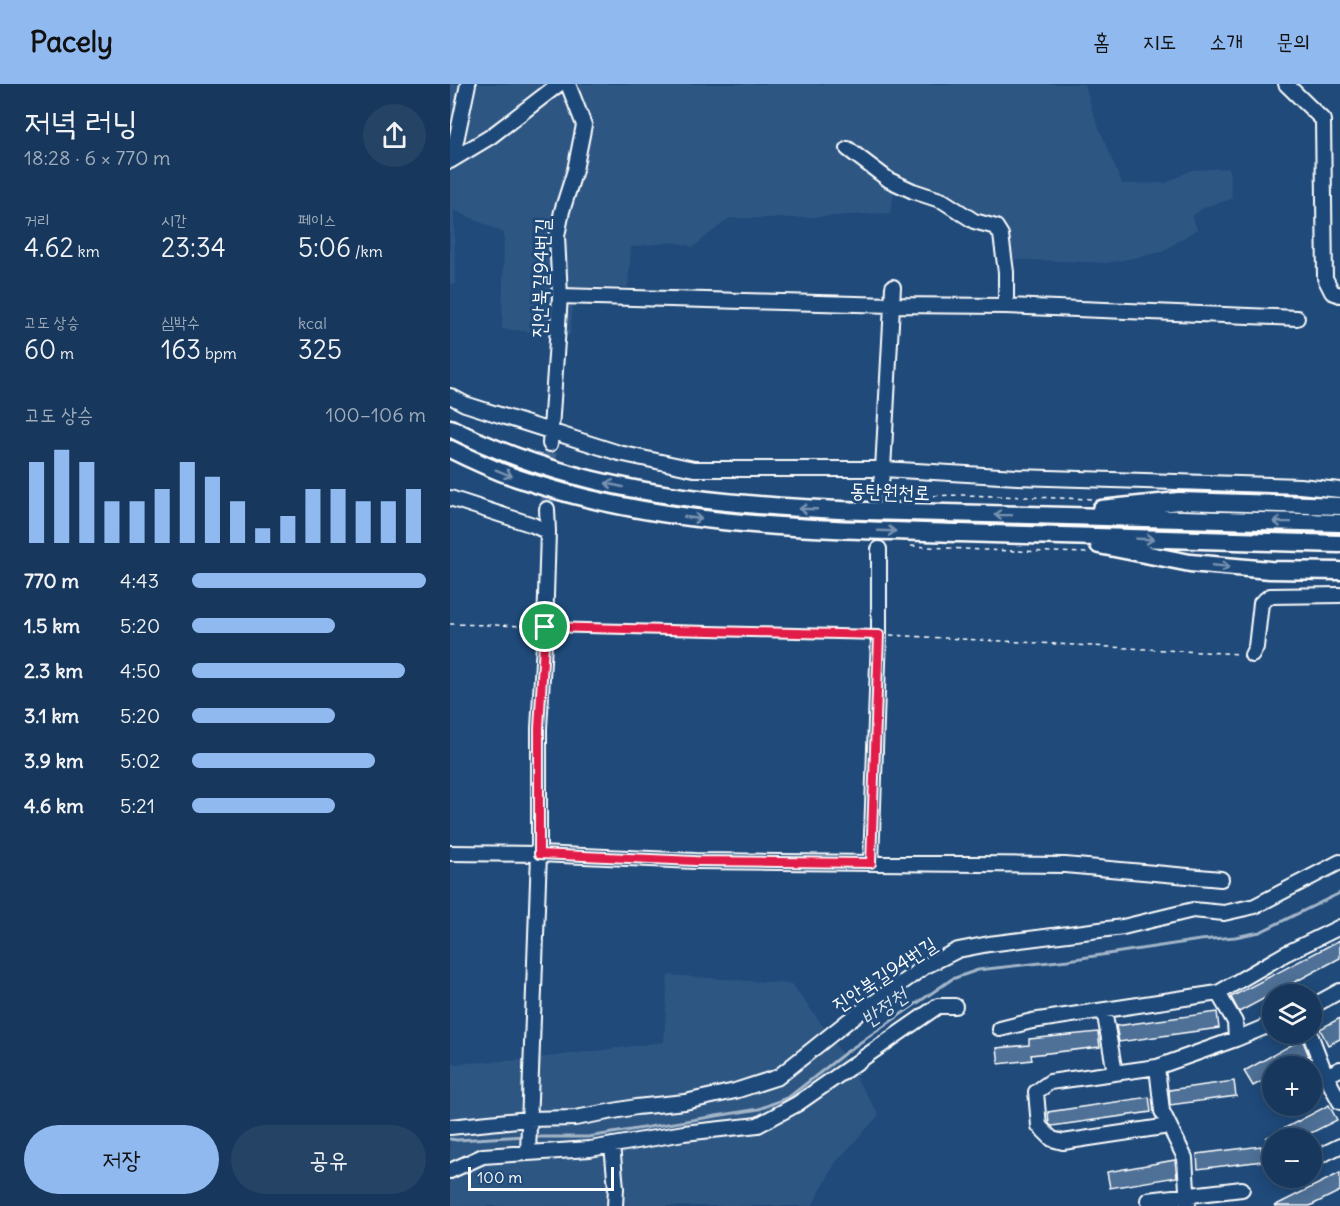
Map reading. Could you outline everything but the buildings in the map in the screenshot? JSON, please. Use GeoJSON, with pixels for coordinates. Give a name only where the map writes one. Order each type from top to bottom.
{"type":"FeatureCollection","features":[{"type":"Feature","properties":{"kind":"main road","name":"동탄원천로"},"geometry":{"type":"LineString","coordinates":[[450,428],[497,450],[579,477],[668,496],[712,502],[790,508],[1340,523]]}},
{"type":"Feature","properties":{"kind":"main road","name":"동탄원천로"},"geometry":{"type":"LineString","coordinates":[[450,449],[514,477],[561,492],[696,519],[782,527],[1340,544]]}},
{"type":"Feature","properties":{"kind":"main road"},"geometry":{"type":"LineString","coordinates":[[1039,516],[1179,501],[1340,506]]}},
{"type":"Feature","properties":{"kind":"main road"},"geometry":{"type":"LineString","coordinates":[[1039,536],[1111,547],[1190,563],[1270,570],[1340,571]]}},
{"type":"Feature","properties":{"kind":"street"},"geometry":{"type":"LineString","coordinates":[[451,161],[468,84]]}},
{"type":"Feature","properties":{"kind":"street"},"geometry":{"type":"LineString","coordinates":[[451,161],[490,137],[559,84]]}},
{"type":"Feature","properties":{"kind":"street","name":"진안북길94번길"},"geometry":{"type":"LineString","coordinates":[[550,437],[560,296],[557,236],[575,170],[584,125],[568,84]]}},
{"type":"Feature","properties":{"kind":"street"},"geometry":{"type":"LineString","coordinates":[[1286,84],[1323,120],[1325,278],[1332,292],[1340,295]]}},
{"type":"Feature","properties":{"kind":"street"},"geometry":{"type":"LineString","coordinates":[[848,149],[889,180],[943,201],[974,221],[996,227],[1002,235],[1006,272],[1006,306]]}},
{"type":"Feature","properties":{"kind":"street"},"geometry":{"type":"LineString","coordinates":[[882,475],[893,287]]}},
{"type":"Feature","properties":{"kind":"street"},"geometry":{"type":"LineString","coordinates":[[560,296],[1006,306],[1297,318]]}},
{"type":"Feature","properties":{"kind":"street"},"geometry":{"type":"LineString","coordinates":[[450,396],[550,437],[694,469],[1299,486],[1340,490]]}},
{"type":"Feature","properties":{"kind":"street"},"geometry":{"type":"LineString","coordinates":[[450,498],[548,532]]}},
{"type":"Feature","properties":{"kind":"street"},"geometry":{"type":"LineString","coordinates":[[528,1151],[539,854],[539,728],[545,627],[547,509]]}},
{"type":"Feature","properties":{"kind":"street"},"geometry":{"type":"LineString","coordinates":[[871,863],[879,635],[879,549]]}},
{"type":"Feature","properties":{"kind":"street"},"geometry":{"type":"LineString","coordinates":[[1252,654],[1256,647],[1261,603],[1270,596],[1340,595]]}},
{"type":"Feature","properties":{"kind":"street"},"geometry":{"type":"LineString","coordinates":[[450,853],[539,854],[695,861],[1065,865],[1221,879]]}},
{"type":"Feature","properties":{"kind":"street","name":"진안북길94번길"},"geometry":{"type":"LineString","coordinates":[[450,1127],[528,1125],[636,1107],[685,1102],[735,1091],[778,1077],[848,1021],[924,967],[958,950],[1123,927],[1193,910],[1224,913],[1255,906],[1340,862]]}},
{"type":"Feature","properties":{"kind":"street"},"geometry":{"type":"LineString","coordinates":[[1000,1029],[1032,1021],[1218,993],[1285,954],[1340,927]]}},
{"type":"Feature","properties":{"kind":"street"},"geometry":{"type":"LineString","coordinates":[[1322,1001],[1340,991]]}},
{"type":"Feature","properties":{"kind":"street"},"geometry":{"type":"LineString","coordinates":[[1218,993],[1235,1022],[1236,1039]]}},
{"type":"Feature","properties":{"kind":"street"},"geometry":{"type":"LineString","coordinates":[[450,1171],[483,1156],[528,1151],[590,1149],[684,1133],[758,1125],[797,1104],[938,1006],[955,1006]]}},
{"type":"Feature","properties":{"kind":"street"},"geometry":{"type":"LineString","coordinates":[[1104,1010],[1114,1073]]}},
{"type":"Feature","properties":{"kind":"street"},"geometry":{"type":"LineString","coordinates":[[1169,1126],[1063,1142],[1052,1139],[1040,1126],[1036,1092],[1050,1082],[1157,1067],[1262,1028]]}},
{"type":"Feature","properties":{"kind":"street"},"geometry":{"type":"LineString","coordinates":[[1314,1044],[1326,1076],[1340,1102]]}},
{"type":"Feature","properties":{"kind":"street"},"geometry":{"type":"LineString","coordinates":[[1157,1067],[1162,1111],[1185,1158],[1188,1200]]}},
{"type":"Feature","properties":{"kind":"street"},"geometry":{"type":"LineString","coordinates":[[1326,1076],[1340,1069]]}},
{"type":"Feature","properties":{"kind":"street"},"geometry":{"type":"LineString","coordinates":[[612,1145],[616,1188],[615,1206]]}},
{"type":"Feature","properties":{"kind":"street"},"geometry":{"type":"LineString","coordinates":[[1322,1155],[1340,1146]]}},
{"type":"Feature","properties":{"kind":"street"},"geometry":{"type":"LineString","coordinates":[[1148,1200],[1188,1200],[1242,1189]]}},
{"type":"Feature","properties":{"kind":"path"},"geometry":{"type":"LineString","coordinates":[[450,624],[879,635],[1252,654]]}},
{"type":"Feature","properties":{"kind":"shaded area"},"geometry":{"type":"Polygon","coordinates":[[[450,84],[1085,84],[1093,113],[1122,184],[1166,183],[1191,170],[1229,168],[1232,199],[1207,206],[1192,216],[1197,229],[1162,252],[1108,263],[1005,259],[992,224],[894,193],[890,213],[794,218],[730,218],[693,247],[674,242],[631,247],[628,287],[575,287],[570,335],[502,329],[504,233],[454,210],[455,284],[450,284],[450,84]]]}},
{"type":"Feature","properties":{"kind":"shaded area"},"geometry":{"type":"Polygon","coordinates":[[[668,975],[792,984],[829,1034],[879,1115],[836,1162],[812,1206],[450,1206],[450,1064],[523,1060],[664,1042],[668,975]]]}},
{"type":"Feature","properties":{"kind":"waterway","name":"반정천"},"geometry":{"type":"LineString","coordinates":[[531,1137],[588,1137],[759,1109],[789,1097],[845,1053],[952,979],[978,970],[1068,960],[1260,932],[1340,893]]}},
{"type":"Feature","properties":{"kind":"waterway","name":"반정천"},"geometry":{"type":"LineString","coordinates":[[450,1139],[525,1136]]}},
{"type":"Feature","properties":{"kind":"tunnel"},"geometry":{"type":"LineString","coordinates":[[547,509],[550,444]]}},
{"type":"Feature","properties":{"kind":"tunnel"},"geometry":{"type":"LineString","coordinates":[[879,549],[881,482]]}},
{"type":"Feature","properties":{"kind":"route"},"geometry":{"type":"LineString","coordinates":[[545,627],[879,635],[871,863],[695,861],[539,854],[539,728],[545,627]]}}]}
